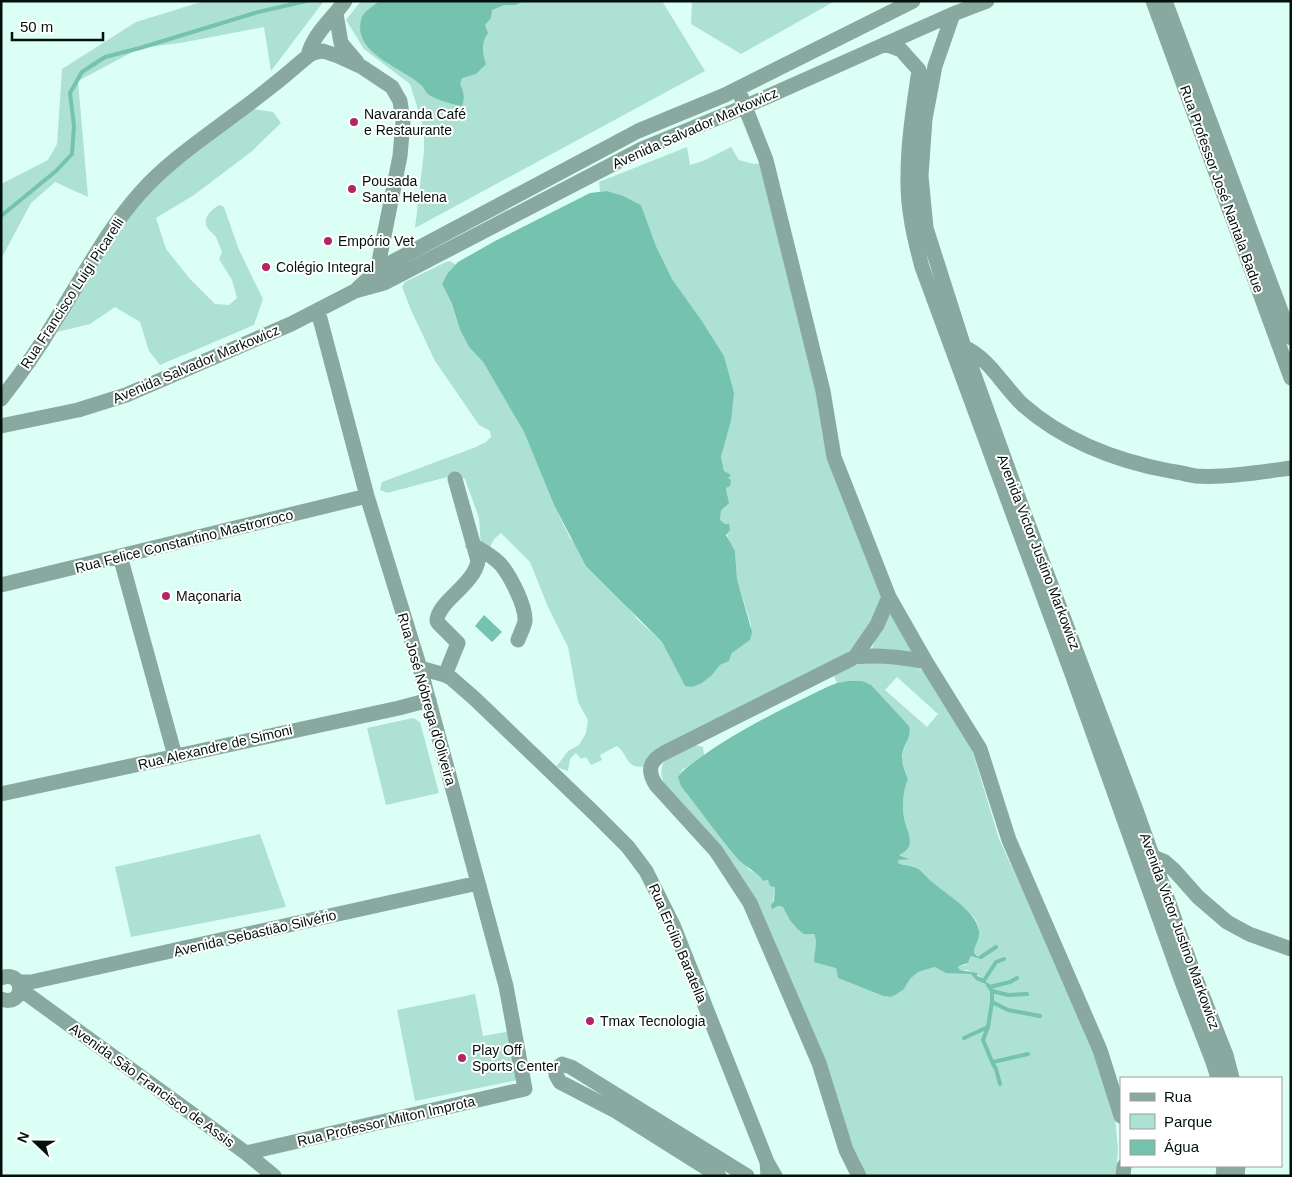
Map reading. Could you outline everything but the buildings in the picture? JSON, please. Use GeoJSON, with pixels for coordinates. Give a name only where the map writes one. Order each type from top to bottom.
{"type":"FeatureCollection","features":[{"type":"Feature","properties":{"kind":"street","name":"Rua Francisco Luigi Picarelli"},"geometry":{"type":"LineString","coordinates":[[1,399],[55,322],[103,241],[140,193],[180,155],[236,114],[308,56],[311,46],[327,22],[336,14],[345,1]]}},
{"type":"Feature","properties":{"kind":"street","name":"Avenida Salvador Markowicz"},"geometry":{"type":"LineString","coordinates":[[4,423],[78,410],[126,395],[318,311],[638,131],[738,89],[913,1]]}},
{"type":"Feature","properties":{"kind":"street","name":"Avenida Salvador Markowicz"},"geometry":{"type":"LineString","coordinates":[[382,276],[642,149],[744,107],[953,14],[987,1]]}},
{"type":"Feature","properties":{"kind":"street","name":"Rua Professor José Nantala Badue"},"geometry":{"type":"LineString","coordinates":[[1153,1],[1291,378]]}},
{"type":"Feature","properties":{"kind":"street","name":"Rua Professor José Nantala Badue"},"geometry":{"type":"LineString","coordinates":[[1165,1],[1291,338]]}},
{"type":"Feature","properties":{"kind":"street"},"geometry":{"type":"LineString","coordinates":[[336,14],[341,43],[362,67]]}},
{"type":"Feature","properties":{"kind":"street","name":"Avenida Victor Justino Markowicz"},"geometry":{"type":"LineString","coordinates":[[953,14],[935,66],[925,119],[921,176],[926,228],[958,348],[1072,674],[1144,858],[1194,974],[1226,1055],[1232,1077]]}},
{"type":"Feature","properties":{"kind":"street"},"geometry":{"type":"LineString","coordinates":[[885,44],[901,50],[919,70],[935,66]]}},
{"type":"Feature","properties":{"kind":"street"},"geometry":{"type":"LineString","coordinates":[[308,56],[323,51],[362,67],[392,87],[400,101],[403,121],[400,156],[380,256],[382,276]]}},
{"type":"Feature","properties":{"kind":"street","name":"Avenida Victor Justino Markowicz"},"geometry":{"type":"LineString","coordinates":[[919,70],[910,131],[909,206],[913,233],[922,267],[958,348]]}},
{"type":"Feature","properties":{"kind":"street"},"geometry":{"type":"LineString","coordinates":[[738,89],[768,169],[823,391],[834,457],[889,597],[926,662],[980,749],[1009,840],[1100,1050],[1120,1113]]}},
{"type":"Feature","properties":{"kind":"street","name":"Rua José Nóbrega d'Oliveira"},"geometry":{"type":"LineString","coordinates":[[318,311],[367,496],[420,668],[506,986],[525,1089]]}},
{"type":"Feature","properties":{"kind":"street"},"geometry":{"type":"LineString","coordinates":[[958,348],[980,356],[1023,404],[1064,434],[1091,448],[1150,467],[1196,476],[1244,474],[1291,468]]}},
{"type":"Feature","properties":{"kind":"street"},"geometry":{"type":"LineString","coordinates":[[445,674],[458,643],[439,624],[437,618],[441,609],[477,567],[478,561],[455,479]]}},
{"type":"Feature","properties":{"kind":"street","name":"Rua Felice Constantino Mastrorroco"},"geometry":{"type":"LineString","coordinates":[[1,585],[367,496]]}},
{"type":"Feature","properties":{"kind":"street"},"geometry":{"type":"LineString","coordinates":[[473,544],[502,566],[515,588],[524,613],[525,622],[518,640]]}},
{"type":"Feature","properties":{"kind":"street"},"geometry":{"type":"LineString","coordinates":[[120,556],[175,756]]}},
{"type":"Feature","properties":{"kind":"street"},"geometry":{"type":"LineString","coordinates":[[856,656],[877,624],[889,597]]}},
{"type":"Feature","properties":{"kind":"street"},"geometry":{"type":"LineString","coordinates":[[859,1176],[846,1150],[818,1063],[750,903],[716,851],[656,786],[650,776],[650,771],[659,756],[856,656],[877,654],[899,656],[926,662]]}},
{"type":"Feature","properties":{"kind":"street","name":"Rua Ercílio Baratella"},"geometry":{"type":"LineString","coordinates":[[420,668],[445,674],[452,678],[589,808],[628,847],[646,871],[673,926],[767,1169],[775,1176]]}},
{"type":"Feature","properties":{"kind":"street","name":"Rua Alexandre de Simoni"},"geometry":{"type":"LineString","coordinates":[[1,794],[428,700]]}},
{"type":"Feature","properties":{"kind":"street"},"geometry":{"type":"LineString","coordinates":[[1144,858],[1164,862],[1174,870],[1198,897],[1227,922],[1249,934],[1291,949]]}},
{"type":"Feature","properties":{"kind":"street","name":"Avenida Victor Justino Markowicz"},"geometry":{"type":"LineString","coordinates":[[1144,858],[1181,979],[1218,1077]]}},
{"type":"Feature","properties":{"kind":"street","name":"Avenida Sebastião Silvério"},"geometry":{"type":"LineString","coordinates":[[1,1000],[8,1002],[15,999],[23,989],[478,883]]}},
{"type":"Feature","properties":{"kind":"street"},"geometry":{"type":"LineString","coordinates":[[1,978],[7,976],[14,978],[23,989]]}},
{"type":"Feature","properties":{"kind":"street","name":"Avenida São Francisco de Assis"},"geometry":{"type":"LineString","coordinates":[[23,989],[246,1153],[274,1176]]}},
{"type":"Feature","properties":{"kind":"street"},"geometry":{"type":"LineString","coordinates":[[718,1176],[614,1110],[560,1082],[556,1075],[556,1069],[562,1064],[571,1067],[748,1176]]}},
{"type":"Feature","properties":{"kind":"street","name":"Rua Professor Milton Improta"},"geometry":{"type":"LineString","coordinates":[[246,1153],[525,1089]]}},
{"type":"Feature","properties":{"kind":"green space"},"geometry":{"type":"Polygon","coordinates":[[[204,1],[324,1],[271,71],[264,27],[180,43],[140,48],[78,81],[88,197],[55,182],[31,203],[1,259],[1,184],[48,160],[57,144],[62,69],[136,22],[204,1]]]}},
{"type":"Feature","properties":{"kind":"green space"},"geometry":{"type":"Polygon","coordinates":[[[361,1],[662,1],[705,71],[415,228],[424,151],[424,129],[410,84],[364,49],[346,20],[361,1]]]}},
{"type":"Feature","properties":{"kind":"green space"},"geometry":{"type":"Polygon","coordinates":[[[692,1],[835,1],[741,54],[691,24],[692,1]]]}},
{"type":"Feature","properties":{"kind":"green space"},"geometry":{"type":"Polygon","coordinates":[[[253,109],[273,112],[281,123],[251,152],[194,195],[156,218],[166,249],[190,279],[215,304],[229,305],[237,298],[232,280],[219,259],[222,252],[216,237],[206,224],[207,217],[212,210],[219,205],[224,207],[239,250],[263,299],[254,325],[160,365],[149,351],[140,322],[115,307],[90,324],[57,332],[134,204],[180,162],[253,109]]]}},
{"type":"Feature","properties":{"kind":"green space"},"geometry":{"type":"Polygon","coordinates":[[[687,147],[690,165],[703,161],[731,147],[739,160],[754,164],[763,163],[823,415],[881,590],[881,607],[859,649],[646,766],[639,767],[631,764],[617,746],[600,755],[602,760],[591,765],[586,757],[581,759],[576,753],[570,759],[568,771],[556,767],[568,751],[579,745],[586,733],[588,720],[578,702],[568,647],[548,607],[530,562],[501,533],[494,539],[490,547],[481,545],[479,518],[465,479],[459,476],[451,476],[387,493],[380,490],[382,482],[476,447],[491,437],[490,431],[479,425],[435,361],[402,287],[405,282],[446,262],[450,261],[456,265],[447,274],[442,284],[452,304],[460,330],[469,347],[483,362],[524,432],[554,505],[570,538],[638,620],[662,642],[685,686],[712,675],[720,665],[729,661],[732,653],[750,640],[751,625],[737,579],[735,551],[729,542],[725,524],[720,521],[721,511],[725,508],[728,496],[726,488],[727,478],[721,457],[731,421],[724,356],[672,279],[656,246],[641,205],[607,191],[600,192],[599,182],[687,147]]]}},
{"type":"Feature","properties":{"kind":"green space"},"geometry":{"type":"Polygon","coordinates":[[[892,614],[914,653],[872,649],[889,615],[892,614]]]}},
{"type":"Feature","properties":{"kind":"green space"},"geometry":{"type":"Polygon","coordinates":[[[869,662],[903,663],[925,671],[970,743],[999,839],[1083,1020],[1115,1118],[1118,1149],[1116,1176],[865,1176],[852,1151],[779,961],[663,782],[661,774],[664,762],[668,757],[692,744],[703,747],[704,755],[682,770],[679,777],[749,870],[757,873],[763,881],[769,880],[775,887],[772,909],[778,906],[783,907],[794,925],[814,934],[816,941],[815,961],[836,967],[838,978],[883,996],[891,997],[904,989],[910,979],[918,972],[935,967],[971,974],[985,979],[967,970],[960,970],[958,967],[966,965],[971,955],[981,959],[973,951],[979,932],[975,919],[964,907],[930,881],[918,868],[898,863],[899,860],[908,858],[899,855],[905,852],[909,844],[903,808],[908,778],[902,761],[902,753],[907,741],[909,726],[888,704],[848,681],[837,683],[834,676],[849,667],[869,662]],[[897,677],[885,690],[927,727],[938,714],[897,677]]]}},
{"type":"Feature","properties":{"kind":"green space"},"geometry":{"type":"Polygon","coordinates":[[[413,718],[420,722],[439,793],[386,805],[367,728],[413,718]]]}},
{"type":"Feature","properties":{"kind":"green space"},"geometry":{"type":"Polygon","coordinates":[[[260,834],[286,907],[131,937],[115,867],[260,834]]]}},
{"type":"Feature","properties":{"kind":"green space","name":"Play Off Sports Center"},"geometry":{"type":"Polygon","coordinates":[[[475,994],[483,1036],[512,1031],[522,1079],[415,1101],[397,1010],[475,994]]]}},
{"type":"Feature","properties":{"kind":"water"},"geometry":{"type":"Polygon","coordinates":[[[379,1],[525,1],[515,5],[504,5],[492,10],[491,18],[485,25],[488,33],[484,40],[483,48],[486,64],[476,74],[462,78],[460,84],[464,100],[462,106],[429,95],[420,84],[380,58],[364,42],[360,32],[362,17],[379,1]]]}},
{"type":"Feature","properties":{"kind":"water"},"geometry":{"type":"Polygon","coordinates":[[[607,191],[641,205],[656,246],[672,279],[724,356],[734,393],[731,421],[721,457],[724,471],[731,475],[728,478],[731,480],[730,486],[726,488],[729,503],[721,511],[720,520],[725,524],[729,524],[730,530],[726,535],[735,551],[737,579],[752,632],[750,640],[732,653],[729,661],[720,665],[702,683],[692,687],[685,686],[662,642],[586,566],[554,505],[524,432],[483,362],[469,347],[460,330],[452,304],[442,284],[447,274],[458,262],[495,241],[590,193],[607,191]]]}},
{"type":"Feature","properties":{"kind":"water"},"geometry":{"type":"Polygon","coordinates":[[[484,615],[502,632],[492,642],[475,626],[484,615]]]}},
{"type":"Feature","properties":{"kind":"water"},"geometry":{"type":"Polygon","coordinates":[[[848,681],[862,681],[871,685],[909,726],[910,730],[902,757],[908,779],[904,793],[903,808],[910,844],[905,852],[899,855],[909,859],[899,860],[898,863],[919,869],[972,916],[977,923],[979,931],[974,953],[982,957],[981,959],[971,956],[968,963],[958,967],[960,970],[977,973],[977,976],[985,979],[988,985],[976,980],[971,974],[946,973],[935,967],[918,972],[910,979],[904,989],[891,997],[883,996],[838,978],[836,968],[814,962],[816,944],[814,934],[804,934],[797,929],[783,907],[778,906],[772,909],[771,905],[774,901],[775,887],[770,886],[768,880],[763,881],[738,859],[681,786],[678,777],[683,771],[731,737],[827,687],[848,681]]]}},
{"type":"Feature","properties":{"kind":"waterway"},"geometry":{"type":"LineString","coordinates":[[1,216],[56,171],[72,154],[74,126],[70,93],[82,72],[105,57],[258,12],[306,1]]}},
{"type":"Feature","properties":{"kind":"waterway"},"geometry":{"type":"LineString","coordinates":[[981,957],[996,947]]}},
{"type":"Feature","properties":{"kind":"waterway"},"geometry":{"type":"LineString","coordinates":[[985,979],[996,962],[1004,959]]}},
{"type":"Feature","properties":{"kind":"waterway"},"geometry":{"type":"LineString","coordinates":[[990,987],[1010,982],[1017,978]]}},
{"type":"Feature","properties":{"kind":"waterway"},"geometry":{"type":"LineString","coordinates":[[988,985],[992,991],[992,1002],[988,1027],[983,1040],[996,1069],[1000,1084]]}},
{"type":"Feature","properties":{"kind":"waterway"},"geometry":{"type":"LineString","coordinates":[[992,991],[1008,995],[1027,994]]}},
{"type":"Feature","properties":{"kind":"waterway"},"geometry":{"type":"LineString","coordinates":[[992,1002],[1008,1010],[1040,1016]]}},
{"type":"Feature","properties":{"kind":"waterway"},"geometry":{"type":"LineString","coordinates":[[964,1038],[988,1027]]}},
{"type":"Feature","properties":{"kind":"waterway"},"geometry":{"type":"LineString","coordinates":[[993,1062],[1028,1054]]}},
{"type":"Feature","properties":{"kind":"place","name":"Navaranda Café e Restaurante"},"geometry":{"type":"Point","coordinates":[354,122]}},
{"type":"Feature","properties":{"kind":"place","name":"Pousada Santa Helena"},"geometry":{"type":"Point","coordinates":[352,189]}},
{"type":"Feature","properties":{"kind":"place","name":"Empório Vet"},"geometry":{"type":"Point","coordinates":[328,241]}},
{"type":"Feature","properties":{"kind":"place","name":"Colégio Integral"},"geometry":{"type":"Point","coordinates":[266,267]}},
{"type":"Feature","properties":{"kind":"place","name":"Maçonaria"},"geometry":{"type":"Point","coordinates":[166,596]}},
{"type":"Feature","properties":{"kind":"place","name":"Tmax Tecnologia"},"geometry":{"type":"Point","coordinates":[590,1021]}},
{"type":"Feature","properties":{"kind":"place","name":"Play Off Sports Center"},"geometry":{"type":"Point","coordinates":[462,1058]}}]}
